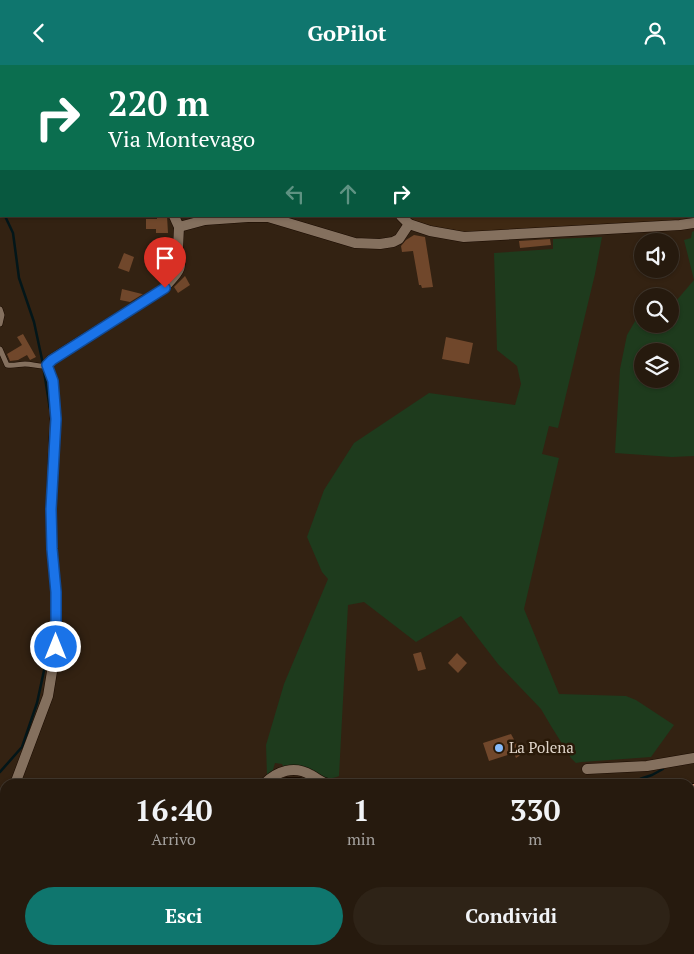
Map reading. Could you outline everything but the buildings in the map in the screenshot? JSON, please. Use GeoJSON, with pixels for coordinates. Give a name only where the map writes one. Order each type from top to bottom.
{"type":"FeatureCollection","features":[{"type":"Feature","properties":{"kind":"street"},"geometry":{"type":"LineString","coordinates":[[17,779],[48,696],[56,647],[56,592],[51,509],[56,419],[53,381],[47,365],[165,288],[181,269],[182,260],[178,248],[179,227],[174,217]]}},
{"type":"Feature","properties":{"kind":"street"},"geometry":{"type":"LineString","coordinates":[[179,227],[205,220],[268,217],[355,243],[380,244],[399,239],[409,224]]}},
{"type":"Feature","properties":{"kind":"street"},"geometry":{"type":"LineString","coordinates":[[402,217],[409,224],[430,231],[464,237],[694,223]]}},
{"type":"Feature","properties":{"kind":"street"},"geometry":{"type":"LineString","coordinates":[[587,769],[647,766],[694,758]]}},
{"type":"Feature","properties":{"kind":"street"},"geometry":{"type":"LineString","coordinates":[[269,779],[279,773],[290,770],[300,770],[316,779]]}},
{"type":"Feature","properties":{"kind":"lane"},"geometry":{"type":"LineString","coordinates":[[0,309],[2,315],[0,324]]}},
{"type":"Feature","properties":{"kind":"lane"},"geometry":{"type":"LineString","coordinates":[[0,349],[7,365],[22,364],[40,367],[47,365]]}},
{"type":"Feature","properties":{"kind":"shaded area"},"geometry":{"type":"Polygon","coordinates":[[[409,217],[694,217],[694,220],[484,234],[431,229],[409,217]]]}},
{"type":"Feature","properties":{"kind":"green space"},"geometry":{"type":"Polygon","coordinates":[[[694,231],[694,280],[684,240],[691,238],[694,231]]]}},
{"type":"Feature","properties":{"kind":"green space"},"geometry":{"type":"Polygon","coordinates":[[[602,237],[558,428],[549,426],[542,454],[559,458],[524,609],[559,694],[626,696],[636,700],[674,725],[651,757],[576,763],[541,709],[498,664],[461,616],[416,642],[364,602],[348,605],[339,776],[320,778],[284,768],[282,764],[275,763],[272,773],[267,776],[266,745],[284,684],[328,579],[322,572],[307,537],[324,490],[354,443],[429,393],[515,405],[521,384],[517,366],[497,350],[494,253],[553,249],[553,239],[602,237]]]}},
{"type":"Feature","properties":{"kind":"green space"},"geometry":{"type":"Polygon","coordinates":[[[694,280],[694,456],[672,457],[615,453],[620,369],[627,335],[634,323],[634,333],[679,333],[679,298],[694,280]]]}},
{"type":"Feature","properties":{"kind":"waterway"},"geometry":{"type":"LineString","coordinates":[[5,217],[13,233],[19,278],[34,322],[43,364]]}},
{"type":"Feature","properties":{"kind":"waterway"},"geometry":{"type":"LineString","coordinates":[[44,371],[50,409]]}},
{"type":"Feature","properties":{"kind":"waterway"},"geometry":{"type":"LineString","coordinates":[[0,772],[22,747],[37,703],[48,652],[51,624]]}},
{"type":"Feature","properties":{"kind":"waterway"},"geometry":{"type":"LineString","coordinates":[[640,779],[663,769]]}},
{"type":"Feature","properties":{"kind":"place","name":"La Polena"},"geometry":{"type":"Point","coordinates":[499,748]}},
{"type":"Feature","properties":{"kind":"route"},"geometry":{"type":"LineString","coordinates":[[56,647],[56,592],[51,509],[56,419],[53,381],[47,365],[165,288]]}}]}
